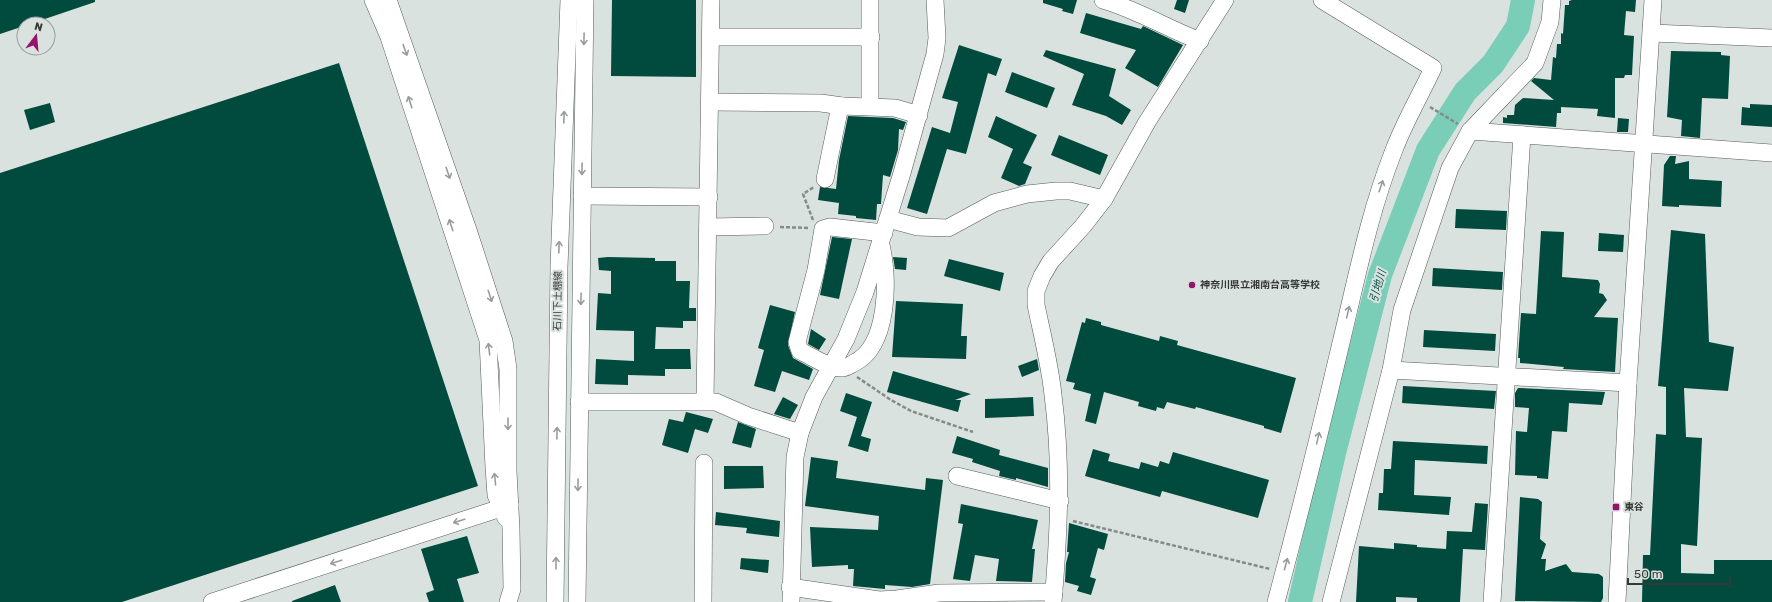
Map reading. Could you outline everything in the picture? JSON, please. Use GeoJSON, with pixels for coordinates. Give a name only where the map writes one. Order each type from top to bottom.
{"type":"FeatureCollection","features":[{"type":"Feature","properties":{"kind":"street"},"geometry":{"type":"LineString","coordinates":[[374,0],[389,37],[488,340],[496,495],[505,506]]}},
{"type":"Feature","properties":{"kind":"street"},"geometry":{"type":"LineString","coordinates":[[388,0],[468,230],[504,341],[508,369],[505,506],[511,529],[510,596]]}},
{"type":"Feature","properties":{"kind":"street","name":"石川下土棚線"},"geometry":{"type":"LineString","coordinates":[[555,602],[559,267],[568,0]]}},
{"type":"Feature","properties":{"kind":"street"},"geometry":{"type":"LineString","coordinates":[[577,602],[585,0]]}},
{"type":"Feature","properties":{"kind":"street"},"geometry":{"type":"LineString","coordinates":[[705,402],[711,102],[711,0]]}},
{"type":"Feature","properties":{"kind":"street"},"geometry":{"type":"LineString","coordinates":[[870,0],[870,106]]}},
{"type":"Feature","properties":{"kind":"street"},"geometry":{"type":"LineString","coordinates":[[935,0],[937,38],[931,69],[919,115],[884,232],[838,367],[811,403],[800,433],[795,457],[790,595],[897,600],[938,593],[1057,599],[1059,509],[1053,394],[1036,304],[1036,291],[1051,260],[1083,226],[1104,199],[1147,122],[1225,0]]}},
{"type":"Feature","properties":{"kind":"street"},"geometry":{"type":"LineString","coordinates":[[1103,0],[1134,10],[1165,27],[1200,41]]}},
{"type":"Feature","properties":{"kind":"street"},"geometry":{"type":"LineString","coordinates":[[1276,602],[1309,476],[1363,249],[1378,194],[1411,110],[1433,68],[1322,0]]}},
{"type":"Feature","properties":{"kind":"street"},"geometry":{"type":"LineString","coordinates":[[1331,602],[1391,370],[1405,302],[1464,128],[1535,63],[1550,22],[1552,0]]}},
{"type":"Feature","properties":{"kind":"street"},"geometry":{"type":"LineString","coordinates":[[1617,602],[1628,383],[1645,143],[1653,0]]}},
{"type":"Feature","properties":{"kind":"street"},"geometry":{"type":"LineString","coordinates":[[1652,33],[1772,38]]}},
{"type":"Feature","properties":{"kind":"street"},"geometry":{"type":"LineString","coordinates":[[711,37],[870,37]]}},
{"type":"Feature","properties":{"kind":"street"},"geometry":{"type":"LineString","coordinates":[[711,102],[821,103],[842,106],[870,106],[895,108],[919,115]]}},
{"type":"Feature","properties":{"kind":"street"},"geometry":{"type":"LineString","coordinates":[[825,179],[839,110],[842,106]]}},
{"type":"Feature","properties":{"kind":"street"},"geometry":{"type":"LineString","coordinates":[[1464,128],[1522,135],[1772,153]]}},
{"type":"Feature","properties":{"kind":"street"},"geometry":{"type":"LineString","coordinates":[[1492,602],[1522,135]]}},
{"type":"Feature","properties":{"kind":"street"},"geometry":{"type":"LineString","coordinates":[[884,232],[886,273],[881,324],[877,336],[867,353],[859,361],[838,367],[800,351],[797,342],[816,270],[823,229],[830,227],[884,232],[918,227],[948,228],[994,203],[1027,194],[1056,190],[1070,191],[1104,199]]}},
{"type":"Feature","properties":{"kind":"street"},"geometry":{"type":"LineString","coordinates":[[582,196],[709,197]]}},
{"type":"Feature","properties":{"kind":"street"},"geometry":{"type":"LineString","coordinates":[[708,227],[765,226]]}},
{"type":"Feature","properties":{"kind":"street"},"geometry":{"type":"LineString","coordinates":[[1391,370],[1628,383]]}},
{"type":"Feature","properties":{"kind":"street"},"geometry":{"type":"LineString","coordinates":[[579,402],[716,402],[748,416],[800,433]]}},
{"type":"Feature","properties":{"kind":"street"},"geometry":{"type":"LineString","coordinates":[[703,602],[704,463]]}},
{"type":"Feature","properties":{"kind":"street"},"geometry":{"type":"LineString","coordinates":[[957,476],[1059,509]]}},
{"type":"Feature","properties":{"kind":"street"},"geometry":{"type":"LineString","coordinates":[[212,602],[505,506]]}},
{"type":"Feature","properties":{"kind":"path"},"geometry":{"type":"LineString","coordinates":[[1429,106],[1464,128]]}},
{"type":"Feature","properties":{"kind":"path"},"geometry":{"type":"LineString","coordinates":[[803,194],[814,225],[823,229]]}},
{"type":"Feature","properties":{"kind":"path"},"geometry":{"type":"LineString","coordinates":[[765,226],[823,229]]}},
{"type":"Feature","properties":{"kind":"path"},"geometry":{"type":"LineString","coordinates":[[838,367],[911,411],[973,432]]}},
{"type":"Feature","properties":{"kind":"path"},"geometry":{"type":"LineString","coordinates":[[1059,509],[1284,573]]}},
{"type":"Feature","properties":{"kind":"building"},"geometry":{"type":"Polygon","coordinates":[[[0,0],[95,0],[95,2],[54,16],[16,16],[16,29],[0,34],[0,0]]]}},
{"type":"Feature","properties":{"kind":"building"},"geometry":{"type":"Polygon","coordinates":[[[612,0],[696,0],[696,77],[611,76],[612,0]]]}},
{"type":"Feature","properties":{"kind":"building"},"geometry":{"type":"Polygon","coordinates":[[[1043,0],[1077,0],[1073,14],[1062,11],[1063,9],[1043,3],[1043,0]]]}},
{"type":"Feature","properties":{"kind":"building"},"geometry":{"type":"Polygon","coordinates":[[[1177,0],[1189,0],[1185,13],[1174,9],[1177,0]]]}},
{"type":"Feature","properties":{"kind":"building"},"geometry":{"type":"Polygon","coordinates":[[[1636,0],[1635,12],[1626,11],[1624,35],[1634,36],[1632,75],[1625,75],[1624,78],[1615,78],[1615,118],[1597,116],[1598,109],[1561,107],[1561,113],[1557,113],[1556,127],[1503,123],[1503,117],[1507,118],[1507,115],[1514,115],[1515,105],[1523,98],[1554,100],[1531,81],[1534,78],[1551,80],[1553,57],[1556,58],[1557,44],[1561,44],[1561,33],[1563,34],[1565,5],[1569,5],[1569,1],[1636,0]]]}},
{"type":"Feature","properties":{"kind":"building"},"geometry":{"type":"Polygon","coordinates":[[[1086,13],[1141,29],[1143,26],[1183,45],[1158,87],[1125,68],[1136,50],[1080,33],[1086,13]]]}},
{"type":"Feature","properties":{"kind":"building"},"geometry":{"type":"Polygon","coordinates":[[[959,45],[1002,59],[996,76],[988,73],[966,154],[947,149],[927,214],[907,208],[932,127],[950,133],[958,102],[942,98],[959,45]]]}},
{"type":"Feature","properties":{"kind":"building"},"geometry":{"type":"Polygon","coordinates":[[[1046,50],[1116,69],[1109,96],[1131,110],[1122,125],[1106,116],[1072,105],[1084,74],[1043,56],[1046,50]]]}},
{"type":"Feature","properties":{"kind":"building"},"geometry":{"type":"Polygon","coordinates":[[[1671,51],[1721,52],[1721,55],[1730,56],[1728,99],[1702,98],[1700,138],[1681,136],[1682,120],[1667,117],[1671,51]]]}},
{"type":"Feature","properties":{"kind":"building"},"geometry":{"type":"Polygon","coordinates":[[[339,63],[478,486],[122,602],[0,602],[0,173],[339,63]]]}},
{"type":"Feature","properties":{"kind":"building"},"geometry":{"type":"Polygon","coordinates":[[[1012,72],[1055,88],[1047,108],[1005,92],[1012,72]]]}},
{"type":"Feature","properties":{"kind":"building"},"geometry":{"type":"Polygon","coordinates":[[[50,103],[55,122],[30,130],[24,110],[50,103]]]}},
{"type":"Feature","properties":{"kind":"building"},"geometry":{"type":"Polygon","coordinates":[[[1750,104],[1772,105],[1772,127],[1741,125],[1742,107],[1750,108],[1750,104]]]}},
{"type":"Feature","properties":{"kind":"building"},"geometry":{"type":"Polygon","coordinates":[[[848,116],[893,118],[906,122],[903,130],[899,129],[898,150],[890,177],[883,175],[881,204],[877,204],[876,220],[838,214],[839,203],[818,200],[820,187],[836,189],[839,160],[848,116]]]}},
{"type":"Feature","properties":{"kind":"building"},"geometry":{"type":"Polygon","coordinates":[[[996,116],[1037,135],[1023,163],[1032,167],[1025,184],[1019,186],[1001,178],[1013,149],[988,137],[996,116]]]}},
{"type":"Feature","properties":{"kind":"building"},"geometry":{"type":"Polygon","coordinates":[[[1618,118],[1629,119],[1628,132],[1617,132],[1618,118]]]}},
{"type":"Feature","properties":{"kind":"building"},"geometry":{"type":"Polygon","coordinates":[[[1059,135],[1108,155],[1100,175],[1051,155],[1059,135]]]}},
{"type":"Feature","properties":{"kind":"building"},"geometry":{"type":"Polygon","coordinates":[[[1670,156],[1676,156],[1675,164],[1689,161],[1689,179],[1722,181],[1721,207],[1679,205],[1679,207],[1662,206],[1664,165],[1670,156]]]}},
{"type":"Feature","properties":{"kind":"building"},"geometry":{"type":"Polygon","coordinates":[[[1456,209],[1507,211],[1506,230],[1455,228],[1456,209]]]}},
{"type":"Feature","properties":{"kind":"building"},"geometry":{"type":"Polygon","coordinates":[[[1671,230],[1705,234],[1709,342],[1734,347],[1728,391],[1684,388],[1686,437],[1702,438],[1697,546],[1681,544],[1681,573],[1714,574],[1714,560],[1772,560],[1772,602],[1642,602],[1643,555],[1650,555],[1656,434],[1666,435],[1666,387],[1658,386],[1671,230]]]}},
{"type":"Feature","properties":{"kind":"building"},"geometry":{"type":"Polygon","coordinates":[[[1541,231],[1564,232],[1562,277],[1598,280],[1600,284],[1599,293],[1603,294],[1607,300],[1594,317],[1618,318],[1615,372],[1563,369],[1564,367],[1520,363],[1520,358],[1518,358],[1521,313],[1536,314],[1541,231]]]}},
{"type":"Feature","properties":{"kind":"building"},"geometry":{"type":"Polygon","coordinates":[[[1599,233],[1624,235],[1623,252],[1598,251],[1599,233]]]}},
{"type":"Feature","properties":{"kind":"building"},"geometry":{"type":"Polygon","coordinates":[[[832,237],[852,239],[839,299],[820,295],[832,237]]]}},
{"type":"Feature","properties":{"kind":"building"},"geometry":{"type":"Polygon","coordinates":[[[893,257],[907,258],[906,270],[895,269],[893,257]]]}},
{"type":"Feature","properties":{"kind":"building"},"geometry":{"type":"Polygon","coordinates":[[[598,258],[655,258],[655,261],[676,261],[676,281],[690,281],[689,308],[696,308],[696,321],[683,321],[683,328],[656,327],[655,349],[690,349],[691,369],[665,369],[665,376],[628,375],[628,385],[595,384],[596,359],[634,361],[634,331],[596,330],[598,293],[611,294],[611,271],[599,270],[598,258]]]}},
{"type":"Feature","properties":{"kind":"building"},"geometry":{"type":"Polygon","coordinates":[[[949,259],[1004,273],[1000,291],[944,276],[949,259]]]}},
{"type":"Feature","properties":{"kind":"building"},"geometry":{"type":"Polygon","coordinates":[[[1433,268],[1503,272],[1502,290],[1432,286],[1433,268]]]}},
{"type":"Feature","properties":{"kind":"building"},"geometry":{"type":"Polygon","coordinates":[[[896,301],[963,304],[961,336],[967,336],[966,359],[892,357],[896,301]]]}},
{"type":"Feature","properties":{"kind":"building"},"geometry":{"type":"Polygon","coordinates":[[[770,305],[795,312],[788,345],[793,358],[813,369],[809,380],[782,371],[775,392],[754,386],[764,350],[758,348],[770,305]]]}},
{"type":"Feature","properties":{"kind":"building"},"geometry":{"type":"Polygon","coordinates":[[[1086,318],[1101,322],[1101,325],[1159,341],[1160,336],[1178,341],[1177,345],[1296,378],[1281,433],[1264,428],[1264,426],[1196,407],[1195,409],[1167,402],[1164,409],[1157,407],[1156,411],[1138,406],[1139,402],[1104,392],[1096,424],[1085,421],[1091,394],[1073,389],[1075,383],[1066,381],[1082,322],[1085,323],[1086,318]]]}},
{"type":"Feature","properties":{"kind":"building"},"geometry":{"type":"Polygon","coordinates":[[[811,329],[826,339],[819,350],[808,344],[811,329]]]}},
{"type":"Feature","properties":{"kind":"building"},"geometry":{"type":"Polygon","coordinates":[[[1424,330],[1496,334],[1495,351],[1423,347],[1424,330]]]}},
{"type":"Feature","properties":{"kind":"building"},"geometry":{"type":"Polygon","coordinates":[[[1037,359],[1039,370],[1022,377],[1018,366],[1037,359]]]}},
{"type":"Feature","properties":{"kind":"building"},"geometry":{"type":"Polygon","coordinates":[[[893,371],[971,394],[955,400],[961,400],[958,412],[887,392],[893,371]]]}},
{"type":"Feature","properties":{"kind":"building"},"geometry":{"type":"Polygon","coordinates":[[[1403,386],[1496,391],[1494,409],[1402,403],[1403,386]]]}},
{"type":"Feature","properties":{"kind":"building"},"geometry":{"type":"Polygon","coordinates":[[[1518,388],[1605,392],[1602,405],[1569,403],[1567,432],[1552,431],[1548,479],[1537,478],[1537,476],[1515,475],[1516,431],[1527,432],[1529,408],[1515,407],[1515,393],[1518,388]]]}},
{"type":"Feature","properties":{"kind":"building"},"geometry":{"type":"Polygon","coordinates":[[[846,393],[872,402],[861,436],[871,439],[868,452],[848,446],[857,417],[840,411],[846,393]]]}},
{"type":"Feature","properties":{"kind":"building"},"geometry":{"type":"Polygon","coordinates":[[[783,397],[798,405],[790,419],[774,414],[783,397]]]}},
{"type":"Feature","properties":{"kind":"building"},"geometry":{"type":"Polygon","coordinates":[[[1033,397],[1034,416],[985,418],[985,399],[1033,397]]]}},
{"type":"Feature","properties":{"kind":"building"},"geometry":{"type":"Polygon","coordinates":[[[686,412],[713,419],[708,433],[695,429],[688,453],[662,445],[669,419],[683,422],[686,412]]]}},
{"type":"Feature","properties":{"kind":"building"},"geometry":{"type":"Polygon","coordinates":[[[738,422],[756,429],[751,448],[732,443],[738,422]]]}},
{"type":"Feature","properties":{"kind":"building"},"geometry":{"type":"Polygon","coordinates":[[[957,436],[1000,450],[999,455],[1048,468],[1048,487],[1016,478],[1016,480],[999,476],[1000,471],[972,462],[973,459],[952,453],[957,436]]]}},
{"type":"Feature","properties":{"kind":"building"},"geometry":{"type":"Polygon","coordinates":[[[1393,441],[1488,446],[1487,464],[1415,460],[1414,495],[1451,497],[1449,515],[1378,510],[1379,493],[1383,493],[1384,469],[1391,469],[1393,441]]]}},
{"type":"Feature","properties":{"kind":"building"},"geometry":{"type":"Polygon","coordinates":[[[1093,449],[1110,454],[1108,461],[1139,469],[1141,462],[1158,467],[1160,461],[1169,464],[1173,452],[1269,480],[1258,518],[1162,491],[1160,497],[1085,476],[1093,449]]]}},
{"type":"Feature","properties":{"kind":"building"},"geometry":{"type":"Polygon","coordinates":[[[811,457],[838,461],[836,478],[925,490],[926,478],[943,480],[930,584],[912,587],[885,585],[885,589],[853,586],[854,569],[848,569],[848,565],[812,567],[810,527],[878,530],[879,516],[805,506],[811,457]]]}},
{"type":"Feature","properties":{"kind":"building"},"geometry":{"type":"Polygon","coordinates":[[[724,466],[763,466],[764,488],[724,489],[724,466]]]}},
{"type":"Feature","properties":{"kind":"building"},"geometry":{"type":"Polygon","coordinates":[[[1520,497],[1538,499],[1542,502],[1540,539],[1546,544],[1541,559],[1546,559],[1545,571],[1566,564],[1572,572],[1599,574],[1603,577],[1603,598],[1601,602],[1515,601],[1520,497]]]}},
{"type":"Feature","properties":{"kind":"building"},"geometry":{"type":"Polygon","coordinates":[[[1475,503],[1488,504],[1485,550],[1463,549],[1460,602],[1417,602],[1417,598],[1396,597],[1396,602],[1356,602],[1359,546],[1394,549],[1394,543],[1417,545],[1417,547],[1446,549],[1447,531],[1472,532],[1475,503]]]}},
{"type":"Feature","properties":{"kind":"building"},"geometry":{"type":"Polygon","coordinates":[[[961,504],[1038,520],[1032,549],[1035,549],[1032,582],[996,581],[999,559],[975,555],[970,581],[953,579],[963,524],[958,523],[961,504]]]}},
{"type":"Feature","properties":{"kind":"building"},"geometry":{"type":"Polygon","coordinates":[[[716,512],[780,521],[779,537],[746,533],[747,528],[715,525],[716,512]]]}},
{"type":"Feature","properties":{"kind":"building"},"geometry":{"type":"Polygon","coordinates":[[[1069,523],[1108,534],[1104,550],[1098,548],[1090,577],[1096,579],[1091,595],[1077,591],[1079,586],[1065,582],[1066,563],[1069,552],[1067,552],[1069,523]]]}},
{"type":"Feature","properties":{"kind":"building"},"geometry":{"type":"Polygon","coordinates":[[[467,536],[479,573],[457,579],[464,602],[429,602],[426,593],[434,590],[421,549],[467,536]]]}},
{"type":"Feature","properties":{"kind":"building"},"geometry":{"type":"Polygon","coordinates":[[[741,558],[769,560],[768,573],[740,569],[741,558]]]}},
{"type":"Feature","properties":{"kind":"building"},"geometry":{"type":"Polygon","coordinates":[[[335,585],[341,602],[292,602],[292,601],[335,585]]]}},
{"type":"Feature","properties":{"kind":"waterway","name":"引地川"},"geometry":{"type":"LineString","coordinates":[[1300,602],[1334,453],[1380,275],[1428,150],[1465,92],[1493,64],[1518,26],[1523,0]]}},
{"type":"Feature","properties":{"kind":"place","name":"神奈川県立湘南台高等学校"},"geometry":{"type":"Point","coordinates":[1192,285]}},
{"type":"Feature","properties":{"kind":"place","name":"東谷"},"geometry":{"type":"Point","coordinates":[1616,507]}}]}
